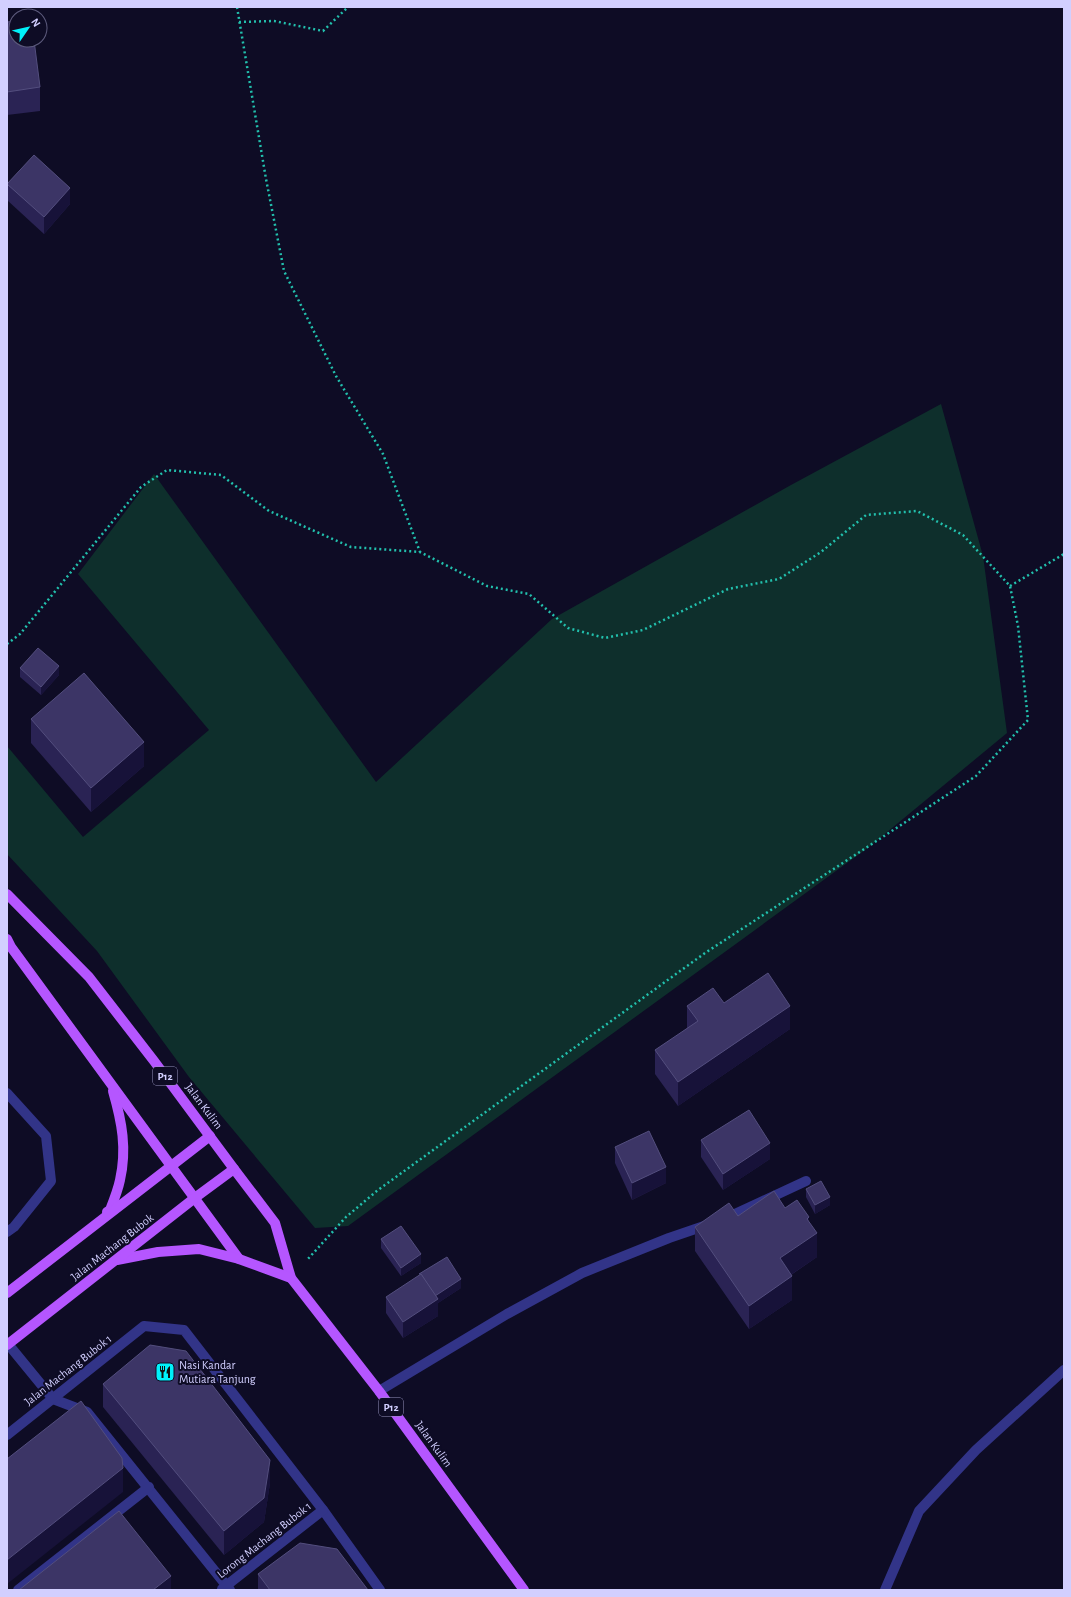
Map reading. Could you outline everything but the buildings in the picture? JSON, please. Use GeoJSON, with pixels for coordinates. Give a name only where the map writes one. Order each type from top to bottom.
{"type":"FeatureCollection","features":[{"type":"Feature","properties":{"kind":"main road","name":"Jalan Kulim"},"geometry":{"type":"LineString","coordinates":[[7,894],[89,978],[275,1223],[291,1278],[379,1391],[524,1590]]}},
{"type":"Feature","properties":{"kind":"main road"},"geometry":{"type":"LineString","coordinates":[[7,939],[11,947],[111,1085],[196,1197],[239,1259]]}},
{"type":"Feature","properties":{"kind":"main road"},"geometry":{"type":"LineString","coordinates":[[89,1228],[110,1210],[120,1181],[124,1150],[121,1120],[111,1085]]}},
{"type":"Feature","properties":{"kind":"main road"},"geometry":{"type":"LineString","coordinates":[[7,1293],[89,1228],[210,1136]]}},
{"type":"Feature","properties":{"kind":"main road","name":"Jalan Machang Bubok"},"geometry":{"type":"LineString","coordinates":[[8,1345],[196,1197],[234,1169]]}},
{"type":"Feature","properties":{"kind":"main road"},"geometry":{"type":"LineString","coordinates":[[115,1261],[158,1252],[199,1249],[239,1259],[291,1278]]}},
{"type":"Feature","properties":{"kind":"street"},"geometry":{"type":"LineString","coordinates":[[7,1093],[46,1136],[50,1181],[14,1227],[7,1232]]}},
{"type":"Feature","properties":{"kind":"street"},"geometry":{"type":"LineString","coordinates":[[379,1391],[507,1314],[582,1273],[669,1238],[725,1218],[806,1181]]}},
{"type":"Feature","properties":{"kind":"street","name":"Jalan Machang Bubok 1"},"geometry":{"type":"LineString","coordinates":[[7,1435],[144,1326],[184,1330],[323,1510]]}},
{"type":"Feature","properties":{"kind":"street"},"geometry":{"type":"LineString","coordinates":[[8,1345],[53,1399],[87,1412],[149,1487],[226,1589]]}},
{"type":"Feature","properties":{"kind":"street"},"geometry":{"type":"LineString","coordinates":[[886,1590],[919,1511],[976,1450],[1064,1370]]}},
{"type":"Feature","properties":{"kind":"street"},"geometry":{"type":"LineString","coordinates":[[18,1590],[149,1487]]}},
{"type":"Feature","properties":{"kind":"street"},"geometry":{"type":"LineString","coordinates":[[323,1510],[380,1590]]}},
{"type":"Feature","properties":{"kind":"street","name":"Lorong Machang Bubok 1"},"geometry":{"type":"LineString","coordinates":[[226,1589],[323,1510]]}},
{"type":"Feature","properties":{"kind":"path"},"geometry":{"type":"LineString","coordinates":[[238,7],[239,22],[266,178],[284,271],[336,376],[383,454],[420,552]]}},
{"type":"Feature","properties":{"kind":"path"},"geometry":{"type":"LineString","coordinates":[[239,22],[274,21],[323,31],[348,7]]}},
{"type":"Feature","properties":{"kind":"path"},"geometry":{"type":"LineString","coordinates":[[7,644],[20,634],[141,487],[167,470],[220,475],[269,511],[351,547],[420,552],[487,586],[529,594],[568,628],[605,638],[643,630],[728,589],[779,579],[821,552],[866,515],[917,511],[963,535],[1010,586],[1018,626],[1028,720],[976,776],[705,953],[378,1190],[346,1217],[291,1278]]}},
{"type":"Feature","properties":{"kind":"path"},"geometry":{"type":"LineString","coordinates":[[1010,586],[1064,554]]}},
{"type":"Feature","properties":{"kind":"green space"},"geometry":{"type":"Polygon","coordinates":[[[941,404],[983,556],[1007,733],[869,847],[348,1226],[315,1228],[189,1077],[97,951],[7,854],[7,746],[83,837],[209,730],[78,574],[154,474],[376,782],[552,619],[791,485],[941,404]]]}},
{"type":"Feature","properties":{"kind":"place","name":"Nasi Kandar Mutiara Tanjung"},"geometry":{"type":"Point","coordinates":[165,1372]}}]}
